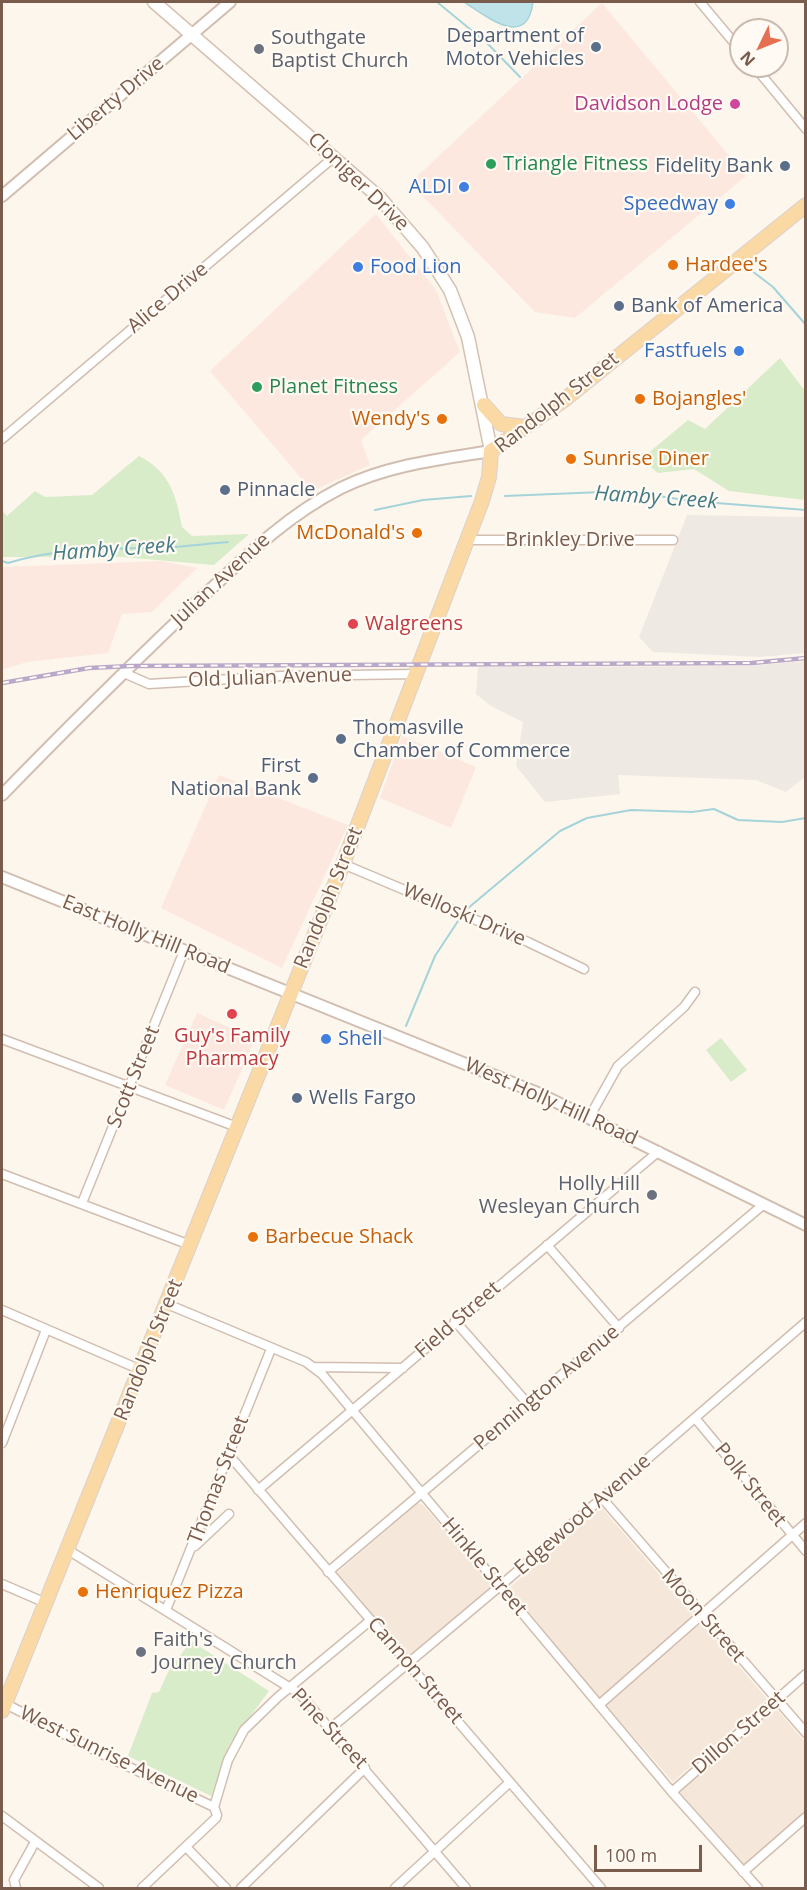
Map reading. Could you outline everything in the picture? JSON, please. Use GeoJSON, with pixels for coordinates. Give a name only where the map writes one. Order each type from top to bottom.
{"type":"FeatureCollection","features":[{"type":"Feature","properties":{"kind":"main road","name":"Cloniger Drive"},"geometry":{"type":"LineString","coordinates":[[154,2],[334,157],[408,228],[450,290],[468,337],[484,405],[491,451]]}},
{"type":"Feature","properties":{"kind":"main road","name":"Randolph Street"},"geometry":{"type":"LineString","coordinates":[[3,1705],[141,1370],[418,674],[489,477],[491,451],[564,400],[806,205]]}},
{"type":"Feature","properties":{"kind":"main road"},"geometry":{"type":"LineString","coordinates":[[484,405],[501,424],[525,427]]}},
{"type":"Feature","properties":{"kind":"street","name":"Liberty Drive"},"geometry":{"type":"LineString","coordinates":[[2,196],[230,2]]}},
{"type":"Feature","properties":{"kind":"street"},"geometry":{"type":"LineString","coordinates":[[700,2],[729,37]]}},
{"type":"Feature","properties":{"kind":"street"},"geometry":{"type":"LineString","coordinates":[[764,78],[806,129]]}},
{"type":"Feature","properties":{"kind":"street","name":"Alice Drive"},"geometry":{"type":"LineString","coordinates":[[2,439],[334,157]]}},
{"type":"Feature","properties":{"kind":"street","name":"Julian Avenue"},"geometry":{"type":"LineString","coordinates":[[2,795],[124,673],[267,536],[302,509],[364,478],[425,461],[491,451]]}},
{"type":"Feature","properties":{"kind":"street","name":"Brinkley Drive"},"geometry":{"type":"LineString","coordinates":[[468,540],[673,540]]}},
{"type":"Feature","properties":{"kind":"street","name":"Old Julian Avenue"},"geometry":{"type":"LineString","coordinates":[[124,673],[149,684],[281,676],[418,674]]}},
{"type":"Feature","properties":{"kind":"street","name":"Welloski Drive"},"geometry":{"type":"LineString","coordinates":[[343,864],[528,942],[584,969]]}},
{"type":"Feature","properties":{"kind":"street","name":"East Holly Hill Road"},"geometry":{"type":"LineString","coordinates":[[2,877],[291,995]]}},
{"type":"Feature","properties":{"kind":"street","name":"Scott Street"},"geometry":{"type":"LineString","coordinates":[[82,1203],[184,951]]}},
{"type":"Feature","properties":{"kind":"street"},"geometry":{"type":"LineString","coordinates":[[590,1116],[618,1066],[684,1007],[695,992]]}},
{"type":"Feature","properties":{"kind":"street","name":"West Holly Hill Road"},"geometry":{"type":"LineString","coordinates":[[291,995],[536,1092],[590,1116],[806,1225]]}},
{"type":"Feature","properties":{"kind":"street"},"geometry":{"type":"LineString","coordinates":[[2,1039],[237,1127]]}},
{"type":"Feature","properties":{"kind":"street","name":"Field Street"},"geometry":{"type":"LineString","coordinates":[[258,1490],[659,1151]]}},
{"type":"Feature","properties":{"kind":"street"},"geometry":{"type":"LineString","coordinates":[[2,1174],[190,1245]]}},
{"type":"Feature","properties":{"kind":"street","name":"Pennington Avenue"},"geometry":{"type":"LineString","coordinates":[[328,1572],[764,1204]]}},
{"type":"Feature","properties":{"kind":"street"},"geometry":{"type":"LineString","coordinates":[[547,1245],[619,1328]]}},
{"type":"Feature","properties":{"kind":"street","name":"Hinkle Street"},"geometry":{"type":"LineString","coordinates":[[167,1304],[313,1366],[672,1792],[758,1888]]}},
{"type":"Feature","properties":{"kind":"street"},"geometry":{"type":"LineString","coordinates":[[2,1310],[141,1370]]}},
{"type":"Feature","properties":{"kind":"street"},"geometry":{"type":"LineString","coordinates":[[454,1322],[528,1404]]}},
{"type":"Feature","properties":{"kind":"street","name":"Edgewood Avenue"},"geometry":{"type":"LineString","coordinates":[[331,1728],[500,1586],[806,1322]]}},
{"type":"Feature","properties":{"kind":"street"},"geometry":{"type":"LineString","coordinates":[[2,1442],[46,1330]]}},
{"type":"Feature","properties":{"kind":"street","name":"Thomas Street"},"geometry":{"type":"LineString","coordinates":[[166,1610],[271,1349]]}},
{"type":"Feature","properties":{"kind":"street"},"geometry":{"type":"LineString","coordinates":[[313,1366],[403,1368]]}},
{"type":"Feature","properties":{"kind":"street","name":"Polk Street"},"geometry":{"type":"LineString","coordinates":[[695,1418],[806,1551]]}},
{"type":"Feature","properties":{"kind":"street","name":"Cannon Street"},"geometry":{"type":"LineString","coordinates":[[228,1454],[601,1888]]}},
{"type":"Feature","properties":{"kind":"street","name":"Moon Street"},"geometry":{"type":"LineString","coordinates":[[602,1498],[701,1615],[806,1733]]}},
{"type":"Feature","properties":{"kind":"street"},"geometry":{"type":"LineString","coordinates":[[192,1549],[229,1514]]}},
{"type":"Feature","properties":{"kind":"street"},"geometry":{"type":"LineString","coordinates":[[599,1705],[806,1523]]}},
{"type":"Feature","properties":{"kind":"street","name":"Pine Street"},"geometry":{"type":"LineString","coordinates":[[68,1550],[291,1686],[331,1728],[466,1888]]}},
{"type":"Feature","properties":{"kind":"street"},"geometry":{"type":"LineString","coordinates":[[2,1584],[46,1603]]}},
{"type":"Feature","properties":{"kind":"street"},"geometry":{"type":"LineString","coordinates":[[142,1888],[216,1818],[214,1807],[228,1760],[237,1740],[251,1722],[371,1620]]}},
{"type":"Feature","properties":{"kind":"street","name":"Dillon Street"},"geometry":{"type":"LineString","coordinates":[[672,1792],[806,1674]]}},
{"type":"Feature","properties":{"kind":"street","name":"West Sunrise Avenue"},"geometry":{"type":"LineString","coordinates":[[3,1705],[214,1807]]}},
{"type":"Feature","properties":{"kind":"street"},"geometry":{"type":"LineString","coordinates":[[241,1888],[365,1768]]}},
{"type":"Feature","properties":{"kind":"street"},"geometry":{"type":"LineString","coordinates":[[395,1888],[510,1782]]}},
{"type":"Feature","properties":{"kind":"street"},"geometry":{"type":"LineString","coordinates":[[2,1816],[99,1888]]}},
{"type":"Feature","properties":{"kind":"street"},"geometry":{"type":"LineString","coordinates":[[743,1872],[806,1817]]}},
{"type":"Feature","properties":{"kind":"street"},"geometry":{"type":"LineString","coordinates":[[16,1888],[15,1880],[35,1842]]}},
{"type":"Feature","properties":{"kind":"street"},"geometry":{"type":"LineString","coordinates":[[186,1847],[226,1888]]}},
{"type":"Feature","properties":{"kind":"shaded area"},"geometry":{"type":"Polygon","coordinates":[[[602,3],[746,176],[575,318],[535,312],[410,183],[602,3]]]}},
{"type":"Feature","properties":{"kind":"shaded area"},"geometry":{"type":"Polygon","coordinates":[[[376,214],[436,290],[460,352],[361,440],[370,465],[312,491],[210,371],[376,214]]]}},
{"type":"Feature","properties":{"kind":"shaded area"},"geometry":{"type":"Polygon","coordinates":[[[687,515],[805,517],[805,653],[759,657],[653,652],[639,637],[687,515]]]}},
{"type":"Feature","properties":{"kind":"shaded area"},"geometry":{"type":"Polygon","coordinates":[[[161,561],[197,568],[152,612],[122,614],[108,653],[27,662],[2,670],[2,567],[161,561]]]}},
{"type":"Feature","properties":{"kind":"shaded area"},"geometry":{"type":"Polygon","coordinates":[[[805,661],[805,777],[786,792],[756,780],[618,775],[620,794],[545,802],[516,766],[523,722],[491,706],[476,694],[478,667],[749,666],[805,661]]]}},
{"type":"Feature","properties":{"kind":"shaded area"},"geometry":{"type":"Polygon","coordinates":[[[402,736],[476,767],[451,828],[380,798],[402,736]]]}},
{"type":"Feature","properties":{"kind":"shaded area"},"geometry":{"type":"Polygon","coordinates":[[[219,775],[348,825],[282,968],[161,908],[219,775]]]}},
{"type":"Feature","properties":{"kind":"shaded area"},"geometry":{"type":"Polygon","coordinates":[[[197,1013],[255,1039],[224,1110],[165,1085],[197,1013]]]}},
{"type":"Feature","properties":{"kind":"shaded area"},"geometry":{"type":"Polygon","coordinates":[[[418,1503],[423,1505],[490,1583],[490,1590],[408,1657],[337,1573],[418,1503]]]}},
{"type":"Feature","properties":{"kind":"shaded area"},"geometry":{"type":"Polygon","coordinates":[[[601,1507],[694,1615],[600,1699],[509,1588],[601,1507]]]}},
{"type":"Feature","properties":{"kind":"shaded area"},"geometry":{"type":"Polygon","coordinates":[[[700,1621],[767,1699],[673,1782],[606,1705],[700,1621]]]}},
{"type":"Feature","properties":{"kind":"shaded area"},"geometry":{"type":"Polygon","coordinates":[[[774,1706],[805,1742],[805,1813],[745,1866],[679,1791],[774,1706]]]}},
{"type":"Feature","properties":{"kind":"green space"},"geometry":{"type":"Polygon","coordinates":[[[780,358],[805,391],[805,500],[729,491],[694,469],[658,473],[641,459],[688,420],[705,429],[780,358]]]}},
{"type":"Feature","properties":{"kind":"green space"},"geometry":{"type":"Polygon","coordinates":[[[139,456],[150,462],[165,477],[174,495],[182,527],[192,536],[249,534],[214,565],[122,557],[2,557],[2,510],[7,516],[35,491],[45,497],[92,495],[139,456]]]}},
{"type":"Feature","properties":{"kind":"green space"},"geometry":{"type":"Polygon","coordinates":[[[721,1038],[747,1070],[731,1082],[706,1050],[721,1038]]]}},
{"type":"Feature","properties":{"kind":"green space"},"geometry":{"type":"Polygon","coordinates":[[[191,1641],[269,1691],[230,1744],[211,1796],[128,1756],[152,1693],[159,1692],[168,1672],[191,1641]]]}},
{"type":"Feature","properties":{"kind":"water"},"geometry":{"type":"Polygon","coordinates":[[[464,2],[533,2],[529,17],[523,24],[514,27],[493,21],[464,2]]]}},
{"type":"Feature","properties":{"kind":"waterway"},"geometry":{"type":"LineString","coordinates":[[437,2],[487,43],[520,77]]}},
{"type":"Feature","properties":{"kind":"waterway"},"geometry":{"type":"LineString","coordinates":[[752,271],[773,287],[806,325]]}},
{"type":"Feature","properties":{"kind":"waterway","name":"Hamby Creek"},"geometry":{"type":"LineString","coordinates":[[505,496],[626,491],[691,501],[806,510]]}},
{"type":"Feature","properties":{"kind":"waterway","name":"Hamby Creek"},"geometry":{"type":"LineString","coordinates":[[375,510],[423,500],[471,496]]}},
{"type":"Feature","properties":{"kind":"waterway","name":"Hamby Creek"},"geometry":{"type":"LineString","coordinates":[[2,561],[8,563],[44,554],[78,550],[169,547],[228,542]]}},
{"type":"Feature","properties":{"kind":"waterway"},"geometry":{"type":"LineString","coordinates":[[467,909],[560,831],[587,818],[631,810],[692,812],[714,809],[738,820],[782,822],[806,818]]}},
{"type":"Feature","properties":{"kind":"waterway"},"geometry":{"type":"LineString","coordinates":[[406,1026],[435,956],[460,918]]}},
{"type":"Feature","properties":{"kind":"railway"},"geometry":{"type":"LineString","coordinates":[[2,683],[89,668],[131,666],[752,663],[806,658]]}},
{"type":"Feature","properties":{"kind":"place","name":"Department of Motor Vehicles"},"geometry":{"type":"Point","coordinates":[596,47]}},
{"type":"Feature","properties":{"kind":"place","name":"Southgate Baptist Church"},"geometry":{"type":"Point","coordinates":[259,49]}},
{"type":"Feature","properties":{"kind":"place","name":"Davidson Lodge"},"geometry":{"type":"Point","coordinates":[735,104]}},
{"type":"Feature","properties":{"kind":"place","name":"Triangle Fitness"},"geometry":{"type":"Point","coordinates":[491,164]}},
{"type":"Feature","properties":{"kind":"place","name":"Fidelity Bank"},"geometry":{"type":"Point","coordinates":[785,166]}},
{"type":"Feature","properties":{"kind":"place","name":"ALDI"},"geometry":{"type":"Point","coordinates":[464,187]}},
{"type":"Feature","properties":{"kind":"place","name":"Speedway"},"geometry":{"type":"Point","coordinates":[730,204]}},
{"type":"Feature","properties":{"kind":"place","name":"Hardee's"},"geometry":{"type":"Point","coordinates":[673,265]}},
{"type":"Feature","properties":{"kind":"place","name":"Food Lion"},"geometry":{"type":"Point","coordinates":[358,267]}},
{"type":"Feature","properties":{"kind":"place","name":"Bank of America"},"geometry":{"type":"Point","coordinates":[619,306]}},
{"type":"Feature","properties":{"kind":"place","name":"Fastfuels"},"geometry":{"type":"Point","coordinates":[739,351]}},
{"type":"Feature","properties":{"kind":"place","name":"Planet Fitness"},"geometry":{"type":"Point","coordinates":[257,387]}},
{"type":"Feature","properties":{"kind":"place","name":"Bojangles'"},"geometry":{"type":"Point","coordinates":[640,399]}},
{"type":"Feature","properties":{"kind":"place","name":"Wendy's"},"geometry":{"type":"Point","coordinates":[442,419]}},
{"type":"Feature","properties":{"kind":"place","name":"Sunrise Diner"},"geometry":{"type":"Point","coordinates":[571,459]}},
{"type":"Feature","properties":{"kind":"place","name":"Pinnacle"},"geometry":{"type":"Point","coordinates":[225,490]}},
{"type":"Feature","properties":{"kind":"place","name":"McDonald's"},"geometry":{"type":"Point","coordinates":[417,533]}},
{"type":"Feature","properties":{"kind":"place","name":"Walgreens"},"geometry":{"type":"Point","coordinates":[353,624]}},
{"type":"Feature","properties":{"kind":"place","name":"Thomasville Chamber of Commerce"},"geometry":{"type":"Point","coordinates":[341,739]}},
{"type":"Feature","properties":{"kind":"place","name":"First National Bank"},"geometry":{"type":"Point","coordinates":[313,778]}},
{"type":"Feature","properties":{"kind":"place","name":"Guy's Family Pharmacy"},"geometry":{"type":"Point","coordinates":[232,1014]}},
{"type":"Feature","properties":{"kind":"place","name":"Shell"},"geometry":{"type":"Point","coordinates":[326,1039]}},
{"type":"Feature","properties":{"kind":"place","name":"Wells Fargo"},"geometry":{"type":"Point","coordinates":[297,1098]}},
{"type":"Feature","properties":{"kind":"place","name":"Holly Hill Wesleyan Church"},"geometry":{"type":"Point","coordinates":[652,1195]}},
{"type":"Feature","properties":{"kind":"place","name":"Barbecue Shack"},"geometry":{"type":"Point","coordinates":[253,1237]}},
{"type":"Feature","properties":{"kind":"place","name":"Henriquez Pizza"},"geometry":{"type":"Point","coordinates":[83,1592]}},
{"type":"Feature","properties":{"kind":"place","name":"Faith's Journey Church"},"geometry":{"type":"Point","coordinates":[141,1652]}}]}
